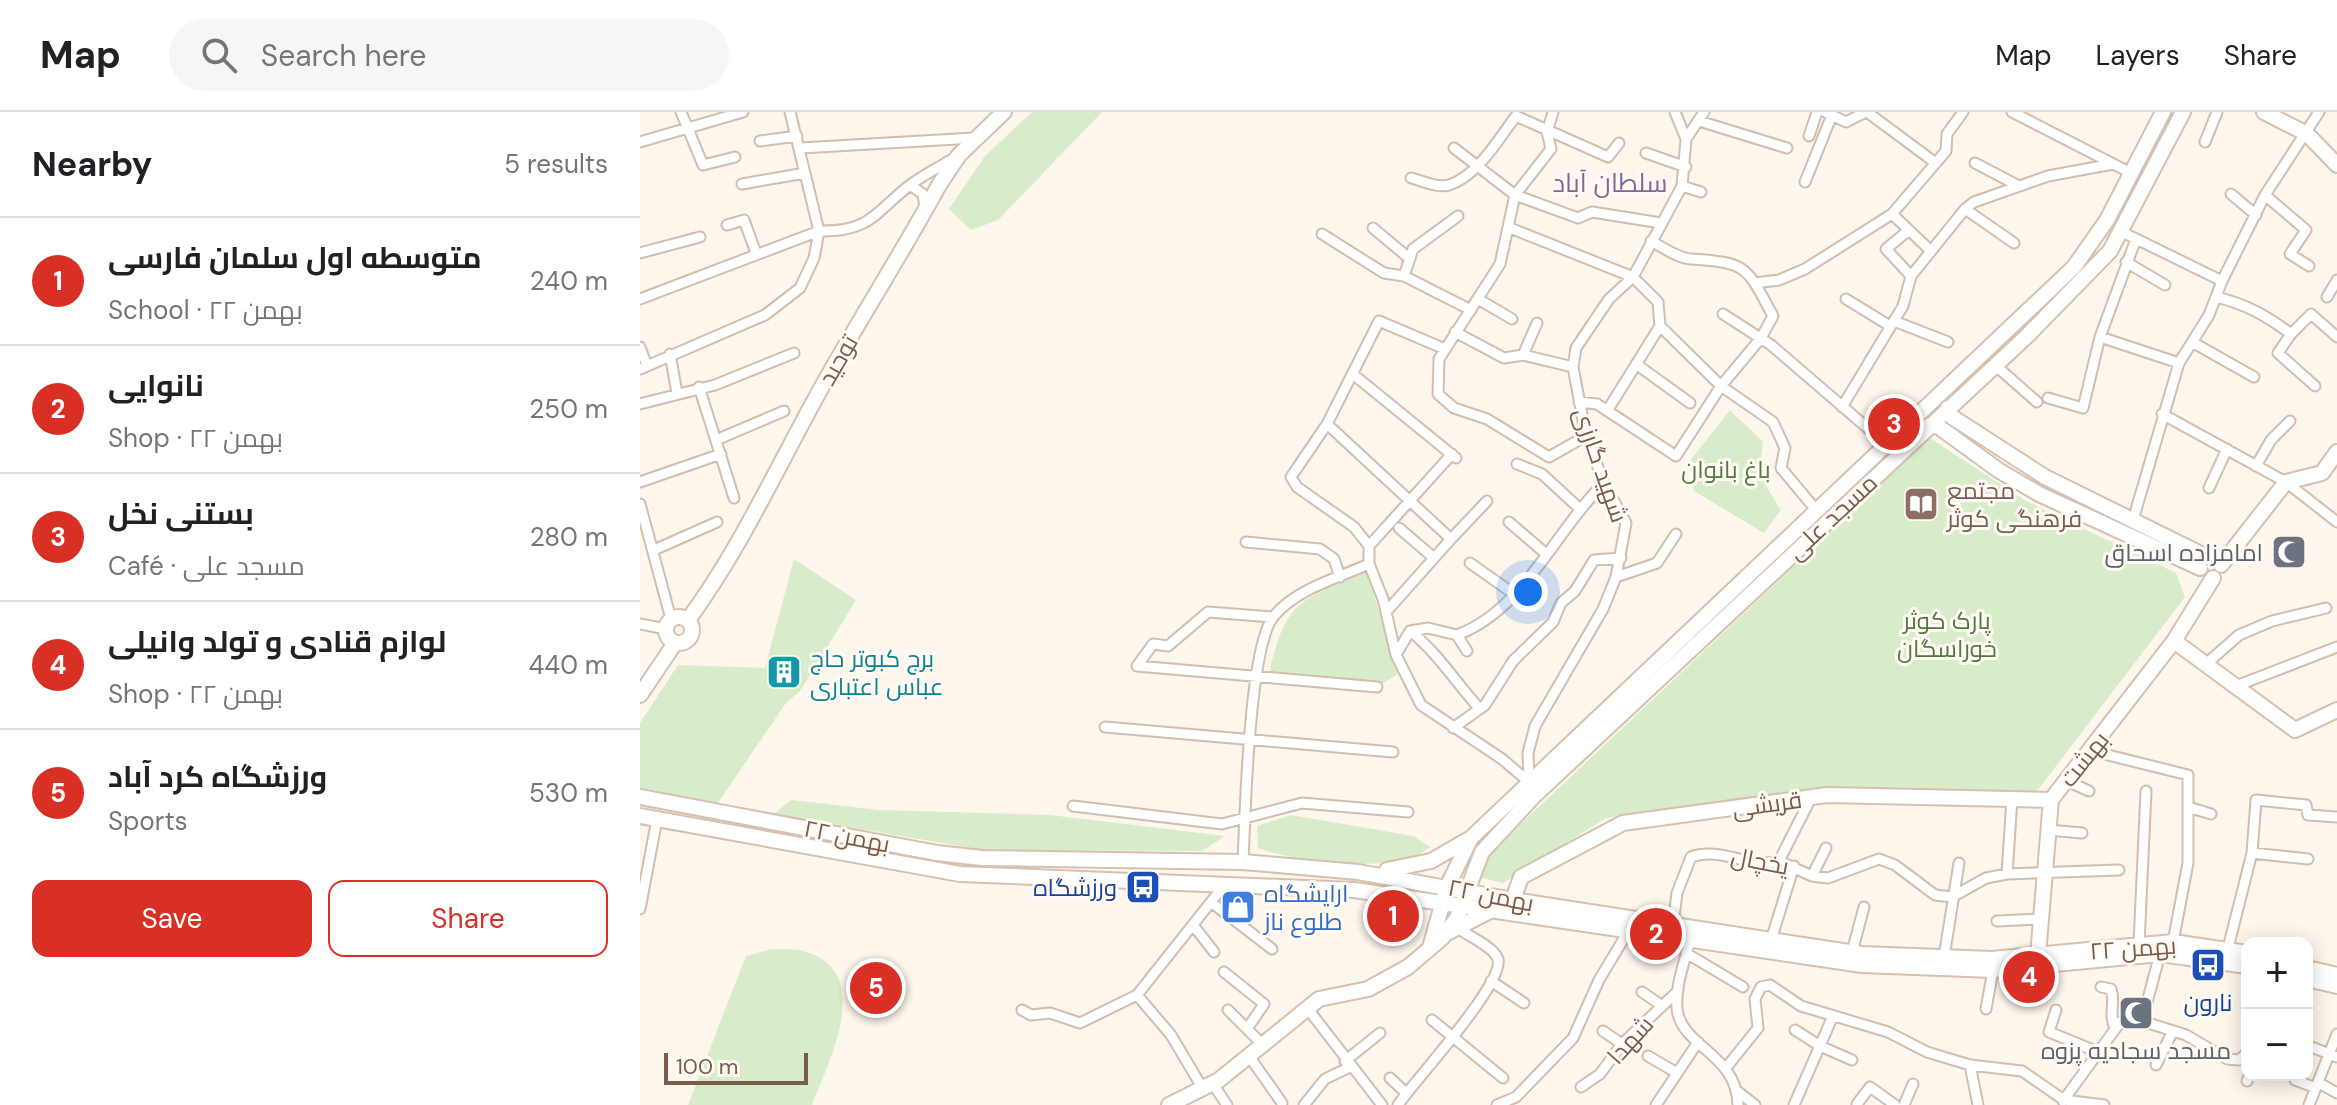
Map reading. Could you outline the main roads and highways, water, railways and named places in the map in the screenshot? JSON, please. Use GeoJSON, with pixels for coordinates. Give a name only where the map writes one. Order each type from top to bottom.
{"type":"FeatureCollection","features":[{"type":"Feature","properties":{"kind":"main road","name":"توحید"},"geometry":{"type":"LineString","coordinates":[[675,643],[691,637],[688,620],[720,575],[814,401],[959,155],[1004,112]]}},
{"type":"Feature","properties":{"kind":"main road","name":"مسجد علی"},"geometry":{"type":"LineString","coordinates":[[1454,930],[1472,870],[1486,848],[1534,796],[1816,510],[2074,267],[2107,220],[2129,172],[2163,112]]}},
{"type":"Feature","properties":{"kind":"main road","name":"مسجد علی"},"geometry":{"type":"LineString","coordinates":[[1471,838],[1529,782],[1930,425],[2110,251],[2183,112]]}},
{"type":"Feature","properties":{"kind":"main road"},"geometry":{"type":"LineString","coordinates":[[2264,112],[2307,134],[2337,165]]}},
{"type":"Feature","properties":{"kind":"main road"},"geometry":{"type":"LineString","coordinates":[[2144,146],[2160,155]]}},
{"type":"Feature","properties":{"kind":"main road"},"geometry":{"type":"LineString","coordinates":[[1948,408],[1952,417],[2045,477],[2133,520],[2209,570]]}},
{"type":"Feature","properties":{"kind":"main road"},"geometry":{"type":"LineString","coordinates":[[1930,425],[1939,427],[1998,470],[2039,494],[2209,570]]}},
{"type":"Feature","properties":{"kind":"main road","name":"بهشت"},"geometry":{"type":"LineString","coordinates":[[2038,955],[2051,800],[2092,751],[2174,641],[2209,570],[2232,548],[2286,482],[2322,473],[2337,452]]}},
{"type":"Feature","properties":{"kind":"main road"},"geometry":{"type":"LineString","coordinates":[[2039,494],[2045,477]]}},
{"type":"Feature","properties":{"kind":"main road"},"geometry":{"type":"LineString","coordinates":[[640,695],[675,643],[668,624],[688,620]]}},
{"type":"Feature","properties":{"kind":"main road"},"geometry":{"type":"LineString","coordinates":[[2174,641],[2295,730],[2337,710]]}},
{"type":"Feature","properties":{"kind":"main road","name":"۲۲ بهمن"},"geometry":{"type":"LineString","coordinates":[[640,797],[972,857],[1243,862],[1358,872],[1447,887],[1464,898]]}},
{"type":"Feature","properties":{"kind":"main road","name":"قریشی"},"geometry":{"type":"LineString","coordinates":[[1502,903],[1521,877],[1623,823],[1811,798],[2051,800]]}},
{"type":"Feature","properties":{"kind":"main road","name":"۲۲ بهمن"},"geometry":{"type":"LineString","coordinates":[[640,816],[970,874],[1354,890],[1442,903],[1464,898],[1993,970],[2160,954],[2241,965]]}},
{"type":"Feature","properties":{"kind":"main road"},"geometry":{"type":"LineString","coordinates":[[1471,838],[1486,848]]}},
{"type":"Feature","properties":{"kind":"main road"},"geometry":{"type":"LineString","coordinates":[[1358,872],[1418,866],[1471,838]]}},
{"type":"Feature","properties":{"kind":"main road"},"geometry":{"type":"LineString","coordinates":[[1430,948],[1447,887],[1471,838]]}},
{"type":"Feature","properties":{"kind":"main road"},"geometry":{"type":"LineString","coordinates":[[970,874],[972,857]]}},
{"type":"Feature","properties":{"kind":"main road"},"geometry":{"type":"LineString","coordinates":[[1169,1105],[1208,1086],[1319,999],[1368,989],[1408,967],[1454,930],[1502,903],[1483,886],[1472,870]]}},
{"type":"Feature","properties":{"kind":"main road","name":"۲۲ بهمن"},"geometry":{"type":"LineString","coordinates":[[1502,903],[1629,930],[1688,947],[1862,965],[1925,962],[1944,957],[2038,955],[2173,942],[2241,951]]}},
{"type":"Feature","properties":{"kind":"main road"},"geometry":{"type":"LineString","coordinates":[[2313,969],[2337,975]]}},
{"type":"Feature","properties":{"kind":"main road"},"geometry":{"type":"LineString","coordinates":[[2313,980],[2337,986]]}},
{"type":"Feature","properties":{"kind":"place","name":"بستنی نخل"},"geometry":{"type":"Point","coordinates":[1894,424]}},
{"type":"Feature","properties":{"kind":"place","name":"مجتمع فرهنگی کوثر"},"geometry":{"type":"Point","coordinates":[1921,504]}},
{"type":"Feature","properties":{"kind":"place","name":"امامزاده اسحاق"},"geometry":{"type":"Point","coordinates":[2289,552]}},
{"type":"Feature","properties":{"kind":"place","name":"برج کبوتر حاج عباس اعتباری"},"geometry":{"type":"Point","coordinates":[784,672]}},
{"type":"Feature","properties":{"kind":"place","name":"ورزشگاه"},"geometry":{"type":"Point","coordinates":[1143,887]}},
{"type":"Feature","properties":{"kind":"place","name":"ارایشگاه طلوع ناز"},"geometry":{"type":"Point","coordinates":[1238,907]}},
{"type":"Feature","properties":{"kind":"place","name":"متوسطه اول سلمان فارسی"},"geometry":{"type":"Point","coordinates":[1393,916]}},
{"type":"Feature","properties":{"kind":"place","name":"نانوایی"},"geometry":{"type":"Point","coordinates":[1656,934]}},
{"type":"Feature","properties":{"kind":"place","name":"نارون"},"geometry":{"type":"Point","coordinates":[2208,965]}},
{"type":"Feature","properties":{"kind":"place","name":"لوازم قنادی و تولد وانیلی"},"geometry":{"type":"Point","coordinates":[2029,977]}},
{"type":"Feature","properties":{"kind":"place","name":"ورزشگاه کرد آباد"},"geometry":{"type":"Point","coordinates":[876,988]}},
{"type":"Feature","properties":{"kind":"place","name":"مسجد سجادیه پزوه"},"geometry":{"type":"Point","coordinates":[2136,1013]}},
{"type":"Feature","properties":{"kind":"district","name":"سلطان آباد"},"geometry":{"type":"Point","coordinates":[1610,183]}},
{"type":"Feature","properties":{"kind":"park label","name":"باغ بانوان"},"geometry":{"type":"Point","coordinates":[1726,469]}},
{"type":"Feature","properties":{"kind":"park label","name":"پارک کوثر خوراسگان"},"geometry":{"type":"Point","coordinates":[1947,634]}}]}
